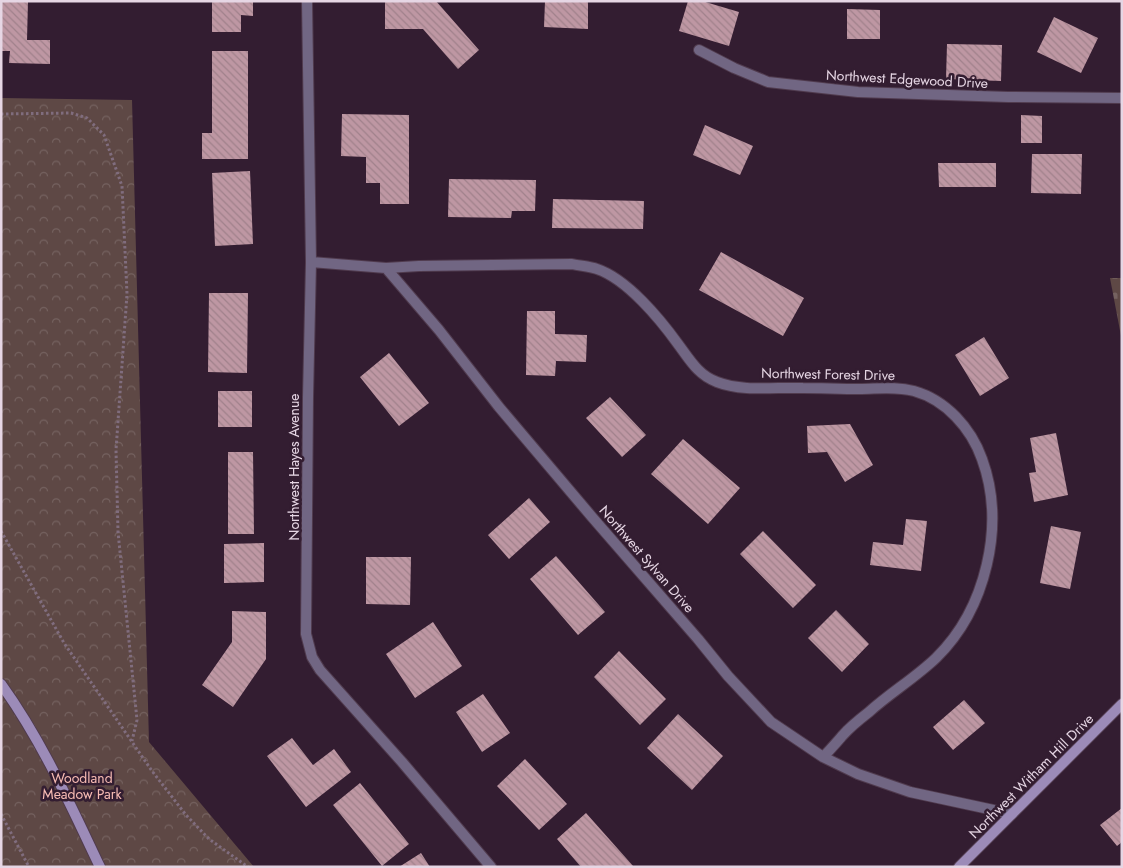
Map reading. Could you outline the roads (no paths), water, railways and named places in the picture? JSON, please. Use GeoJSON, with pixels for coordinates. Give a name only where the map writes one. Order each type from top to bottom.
{"type":"FeatureCollection","features":[{"type":"Feature","properties":{"kind":"street","name":"Northwest Hayes Avenue"},"geometry":{"type":"LineString","coordinates":[[307,1],[311,262],[306,634],[312,657],[320,670],[402,762],[491,867]]}},
{"type":"Feature","properties":{"kind":"street","name":"Northwest Edgewood Drive"},"geometry":{"type":"LineString","coordinates":[[699,50],[734,68],[768,82],[858,92],[1008,97],[1122,98]]}},
{"type":"Feature","properties":{"kind":"street"},"geometry":{"type":"LineString","coordinates":[[311,262],[386,268]]}},
{"type":"Feature","properties":{"kind":"street","name":"Northwest Forest Drive"},"geometry":{"type":"LineString","coordinates":[[386,268],[572,264],[596,268],[624,284],[658,319],[695,368],[707,378],[720,384],[746,388],[898,388],[931,398],[950,410],[969,432],[978,449],[985,468],[991,499],[992,535],[986,566],[977,593],[957,632],[937,657],[919,674],[870,711],[843,735],[836,745],[823,757]]}},
{"type":"Feature","properties":{"kind":"street","name":"Northwest Sylvan Drive"},"geometry":{"type":"LineString","coordinates":[[386,268],[439,330],[499,407],[728,676],[771,722],[823,757],[858,774],[910,792],[1012,814]]}},
{"type":"Feature","properties":{"kind":"street"},"geometry":{"type":"LineString","coordinates":[[1,684],[54,770],[100,867]]}},
{"type":"Feature","properties":{"kind":"street","name":"Northwest Witham Hill Drive"},"geometry":{"type":"LineString","coordinates":[[959,867],[1122,704]]}},
{"type":"Feature","properties":{"kind":"park label","name":"Woodland Meadow Park"},"geometry":{"type":"Point","coordinates":[82,786]}}]}
